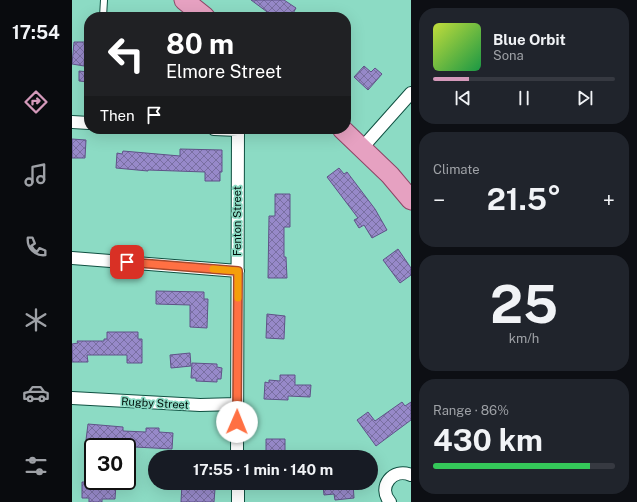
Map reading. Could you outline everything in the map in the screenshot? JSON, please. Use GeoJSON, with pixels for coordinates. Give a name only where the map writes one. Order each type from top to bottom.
{"type":"FeatureCollection","features":[{"type":"Feature","properties":{"kind":"main road"},"geometry":{"type":"LineString","coordinates":[[184,0],[199,12]]}},
{"type":"Feature","properties":{"kind":"main road"},"geometry":{"type":"LineString","coordinates":[[347,134],[390,175],[411,200]]}},
{"type":"Feature","properties":{"kind":"street"},"geometry":{"type":"LineString","coordinates":[[362,148],[411,93]]}},
{"type":"Feature","properties":{"kind":"street"},"geometry":{"type":"LineString","coordinates":[[72,122],[84,123]]}},
{"type":"Feature","properties":{"kind":"street","name":"Fenton Street"},"geometry":{"type":"LineString","coordinates":[[237,450],[238,134]]}},
{"type":"Feature","properties":{"kind":"street"},"geometry":{"type":"LineString","coordinates":[[72,258],[238,271]]}},
{"type":"Feature","properties":{"kind":"street","name":"Rugby Street"},"geometry":{"type":"LineString","coordinates":[[72,398],[200,405],[237,404]]}},
{"type":"Feature","properties":{"kind":"street"},"geometry":{"type":"LineString","coordinates":[[390,502],[385,492],[385,487],[389,479],[400,472],[411,475]]}},
{"type":"Feature","properties":{"kind":"street"},"geometry":{"type":"LineString","coordinates":[[238,490],[238,502]]}},
{"type":"Feature","properties":{"kind":"lane"},"geometry":{"type":"LineString","coordinates":[[103,12],[104,0]]}},
{"type":"Feature","properties":{"kind":"building"},"geometry":{"type":"Polygon","coordinates":[[[251,0],[284,0],[296,8],[294,12],[267,12],[251,0]]]}},
{"type":"Feature","properties":{"kind":"building"},"geometry":{"type":"Polygon","coordinates":[[[74,42],[84,42],[84,66],[72,64],[74,42]]]}},
{"type":"Feature","properties":{"kind":"building"},"geometry":{"type":"Polygon","coordinates":[[[364,66],[371,72],[375,68],[382,74],[368,90],[354,77],[364,66]]]}},
{"type":"Feature","properties":{"kind":"building"},"geometry":{"type":"Polygon","coordinates":[[[79,71],[84,72],[84,82],[79,81],[79,71]]]}},
{"type":"Feature","properties":{"kind":"building"},"geometry":{"type":"Polygon","coordinates":[[[72,139],[86,140],[85,158],[72,158],[72,139]]]}},
{"type":"Feature","properties":{"kind":"building"},"geometry":{"type":"Polygon","coordinates":[[[180,149],[222,150],[222,172],[220,172],[220,181],[205,181],[205,172],[148,171],[116,168],[117,153],[122,154],[123,151],[180,156],[180,149]]]}},
{"type":"Feature","properties":{"kind":"building"},"geometry":{"type":"Polygon","coordinates":[[[339,168],[344,174],[347,172],[375,209],[387,230],[372,238],[364,225],[359,228],[354,220],[358,218],[327,177],[339,168]]]}},
{"type":"Feature","properties":{"kind":"building"},"geometry":{"type":"Polygon","coordinates":[[[275,194],[290,194],[290,227],[284,227],[284,257],[286,257],[287,278],[268,278],[269,216],[275,216],[275,194]]]}},
{"type":"Feature","properties":{"kind":"building"},"geometry":{"type":"Polygon","coordinates":[[[398,249],[411,268],[411,275],[400,283],[383,260],[398,249]]]}},
{"type":"Feature","properties":{"kind":"building"},"geometry":{"type":"Polygon","coordinates":[[[156,291],[204,292],[204,299],[208,299],[207,328],[190,327],[190,305],[156,304],[156,291]]]}},
{"type":"Feature","properties":{"kind":"building"},"geometry":{"type":"Polygon","coordinates":[[[267,314],[285,316],[284,339],[266,338],[267,314]]]}},
{"type":"Feature","properties":{"kind":"building"},"geometry":{"type":"Polygon","coordinates":[[[107,332],[138,332],[138,339],[142,339],[142,363],[127,363],[127,355],[87,355],[88,362],[72,362],[72,344],[78,343],[77,341],[104,341],[104,339],[107,339],[107,332]]]}},
{"type":"Feature","properties":{"kind":"building"},"geometry":{"type":"Polygon","coordinates":[[[190,353],[191,366],[171,368],[170,355],[190,353]]]}},
{"type":"Feature","properties":{"kind":"building"},"geometry":{"type":"Polygon","coordinates":[[[192,363],[217,364],[217,367],[222,368],[221,379],[217,379],[217,382],[196,381],[196,378],[191,378],[192,363]]]}},
{"type":"Feature","properties":{"kind":"building"},"geometry":{"type":"Polygon","coordinates":[[[280,375],[295,375],[295,385],[311,385],[310,397],[288,396],[288,400],[264,399],[265,382],[269,383],[269,380],[280,381],[280,375]]]}},
{"type":"Feature","properties":{"kind":"building"},"geometry":{"type":"Polygon","coordinates":[[[402,402],[405,406],[411,402],[411,420],[376,446],[357,420],[368,412],[375,421],[402,402]]]}},
{"type":"Feature","properties":{"kind":"building"},"geometry":{"type":"Polygon","coordinates":[[[88,424],[123,427],[123,431],[146,432],[146,428],[159,428],[159,432],[173,433],[172,449],[136,447],[136,438],[86,438],[88,424]]]}},
{"type":"Feature","properties":{"kind":"building"},"geometry":{"type":"Polygon","coordinates":[[[266,439],[285,439],[285,450],[266,450],[266,439]]]}},
{"type":"Feature","properties":{"kind":"building"},"geometry":{"type":"Polygon","coordinates":[[[82,482],[84,482],[84,490],[116,490],[115,499],[102,499],[102,502],[89,502],[89,498],[82,498],[82,482]]]}},
{"type":"Feature","properties":{"kind":"building"},"geometry":{"type":"Polygon","coordinates":[[[182,490],[215,490],[214,502],[181,502],[182,490]]]}},
{"type":"Feature","properties":{"kind":"building"},"geometry":{"type":"Polygon","coordinates":[[[324,490],[353,490],[354,498],[335,500],[334,494],[324,495],[324,490]]]}},
{"type":"Feature","properties":{"kind":"slow traffic"},"geometry":{"type":"LineString","coordinates":[[213,269],[238,271],[238,298]]}},
{"type":"Feature","properties":{"kind":"route"},"geometry":{"type":"LineString","coordinates":[[127,262],[238,271],[237,422]]}}]}
